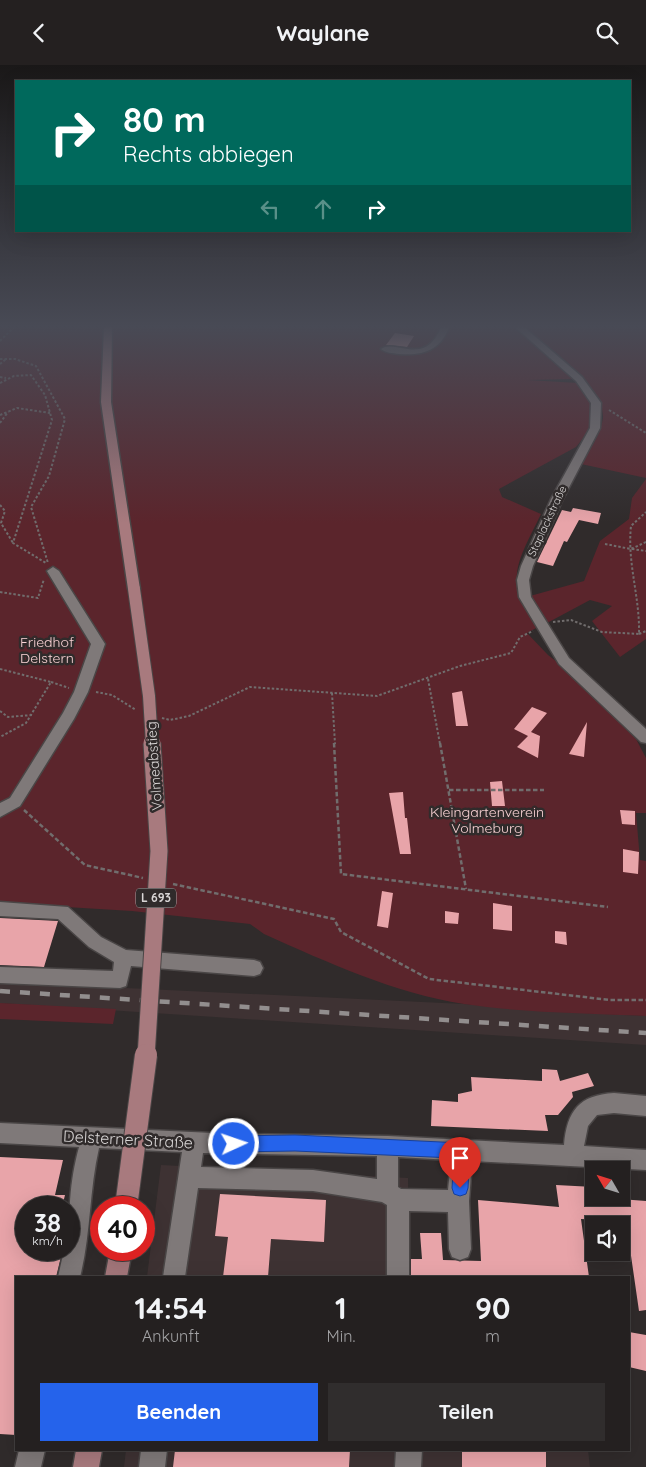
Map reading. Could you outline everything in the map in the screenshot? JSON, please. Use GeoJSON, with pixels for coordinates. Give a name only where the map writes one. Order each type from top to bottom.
{"type":"FeatureCollection","features":[{"type":"Feature","properties":{"kind":"main road","name":"Volmeabstieg"},"geometry":{"type":"LineString","coordinates":[[106,392],[106,402],[149,696],[159,851],[145,1068],[128,1196]]}},
{"type":"Feature","properties":{"kind":"main road"},"geometry":{"type":"LineString","coordinates":[[116,1276],[118,1261]]}},
{"type":"Feature","properties":{"kind":"main road"},"geometry":{"type":"LineString","coordinates":[[86,1467],[89,1451]]}},
{"type":"Feature","properties":{"kind":"street"},"geometry":{"type":"LineString","coordinates":[[589,392],[596,403]]}},
{"type":"Feature","properties":{"kind":"street","name":"Staplackstraße"},"geometry":{"type":"LineString","coordinates":[[596,403],[595,428],[557,499],[527,566],[524,580],[525,597],[564,661],[646,738]]}},
{"type":"Feature","properties":{"kind":"street"},"geometry":{"type":"LineString","coordinates":[[0,811],[15,802],[69,715],[81,692],[98,644],[51,568]]}},
{"type":"Feature","properties":{"kind":"street"},"geometry":{"type":"LineString","coordinates":[[0,909],[62,912],[96,942],[124,958],[254,968]]}},
{"type":"Feature","properties":{"kind":"street"},"geometry":{"type":"LineString","coordinates":[[0,975],[120,979],[124,958]]}},
{"type":"Feature","properties":{"kind":"street"},"geometry":{"type":"LineString","coordinates":[[573,1156],[574,1133],[590,1106],[600,1102],[646,1107]]}},
{"type":"Feature","properties":{"kind":"street","name":"Delsterner Straße"},"geometry":{"type":"LineString","coordinates":[[0,1133],[194,1142],[388,1146],[646,1160]]}},
{"type":"Feature","properties":{"kind":"street"},"geometry":{"type":"LineString","coordinates":[[69,1276],[74,1257],[82,1180],[90,1138]]}},
{"type":"Feature","properties":{"kind":"street"},"geometry":{"type":"LineString","coordinates":[[174,1276],[194,1142]]}},
{"type":"Feature","properties":{"kind":"street"},"geometry":{"type":"LineString","coordinates":[[388,1146],[398,1276]]}},
{"type":"Feature","properties":{"kind":"street"},"geometry":{"type":"LineString","coordinates":[[460,1249],[458,1201],[462,1150]]}},
{"type":"Feature","properties":{"kind":"street"},"geometry":{"type":"LineString","coordinates":[[189,1177],[267,1178],[350,1184],[392,1196],[458,1201]]}},
{"type":"Feature","properties":{"kind":"street"},"geometry":{"type":"LineString","coordinates":[[28,1467],[32,1451]]}},
{"type":"Feature","properties":{"kind":"street"},"geometry":{"type":"LineString","coordinates":[[152,1467],[154,1451]]}},
{"type":"Feature","properties":{"kind":"street"},"geometry":{"type":"LineString","coordinates":[[408,1467],[409,1451]]}},
{"type":"Feature","properties":{"kind":"path"},"geometry":{"type":"LineString","coordinates":[[13,543],[52,421],[43,392]]}},
{"type":"Feature","properties":{"kind":"path"},"geometry":{"type":"LineString","coordinates":[[0,592],[38,598],[51,568],[30,507],[45,485],[53,466],[56,439],[65,419],[50,392]]}},
{"type":"Feature","properties":{"kind":"path"},"geometry":{"type":"LineString","coordinates":[[596,403],[646,432]]}},
{"type":"Feature","properties":{"kind":"path"},"geometry":{"type":"LineString","coordinates":[[0,415],[17,408],[50,413]]}},
{"type":"Feature","properties":{"kind":"path"},"geometry":{"type":"LineString","coordinates":[[0,423],[9,411]]}},
{"type":"Feature","properties":{"kind":"path"},"geometry":{"type":"LineString","coordinates":[[0,505],[5,511],[1,523],[13,543],[51,568]]}},
{"type":"Feature","properties":{"kind":"path"},"geometry":{"type":"LineString","coordinates":[[639,633],[640,609],[632,573],[631,525],[646,512]]}},
{"type":"Feature","properties":{"kind":"path"},"geometry":{"type":"LineString","coordinates":[[630,549],[646,542]]}},
{"type":"Feature","properties":{"kind":"path"},"geometry":{"type":"LineString","coordinates":[[605,544],[646,551]]}},
{"type":"Feature","properties":{"kind":"path"},"geometry":{"type":"LineString","coordinates":[[154,717],[170,720],[189,716],[250,687],[377,696],[460,666],[511,653],[520,637],[560,619],[572,618],[595,631],[622,636],[646,631]]}},
{"type":"Feature","properties":{"kind":"path"},"geometry":{"type":"LineString","coordinates":[[0,669],[81,692],[96,691],[112,695],[137,710]]}},
{"type":"Feature","properties":{"kind":"path"},"geometry":{"type":"LineString","coordinates":[[428,678],[466,889]]}},
{"type":"Feature","properties":{"kind":"path"},"geometry":{"type":"LineString","coordinates":[[0,737],[26,723],[51,682]]}},
{"type":"Feature","properties":{"kind":"path"},"geometry":{"type":"LineString","coordinates":[[332,693],[341,874],[608,907]]}},
{"type":"Feature","properties":{"kind":"path"},"geometry":{"type":"LineString","coordinates":[[0,711],[8,717],[32,715]]}},
{"type":"Feature","properties":{"kind":"path"},"geometry":{"type":"LineString","coordinates":[[448,790],[544,790]]}},
{"type":"Feature","properties":{"kind":"path"},"geometry":{"type":"LineString","coordinates":[[15,802],[85,865],[152,880]]}},
{"type":"Feature","properties":{"kind":"path"},"geometry":{"type":"LineString","coordinates":[[171,884],[334,919],[341,932],[429,979],[610,1000],[646,1000]]}},
{"type":"Feature","properties":{"kind":"shaded area"},"geometry":{"type":"Polygon","coordinates":[[[0,982],[464,1004],[544,1011],[646,1016],[646,1045],[0,1003],[0,982]]]}},
{"type":"Feature","properties":{"kind":"shaded area"},"geometry":{"type":"Polygon","coordinates":[[[161,1165],[408,1178],[409,1276],[147,1276],[149,1261],[155,1261],[155,1213],[161,1165]]]}},
{"type":"Feature","properties":{"kind":"shaded area"},"geometry":{"type":"Polygon","coordinates":[[[126,1451],[588,1451],[590,1467],[124,1467],[126,1451]]]}},
{"type":"Feature","properties":{"kind":"green space"},"geometry":{"type":"Polygon","coordinates":[[[0,392],[586,392],[590,398],[593,415],[589,427],[576,447],[499,489],[502,497],[541,514],[520,558],[517,571],[520,596],[538,627],[527,633],[636,739],[646,758],[646,813],[636,813],[640,860],[646,861],[646,1016],[509,1009],[438,999],[362,976],[264,934],[250,924],[132,911],[0,903],[0,816],[4,815],[0,811],[0,392]]]}},
{"type":"Feature","properties":{"kind":"green space"},"geometry":{"type":"Polygon","coordinates":[[[646,392],[646,478],[581,464],[600,430],[603,418],[601,405],[595,393],[646,392]]]}},
{"type":"Feature","properties":{"kind":"green space"},"geometry":{"type":"Polygon","coordinates":[[[646,479],[646,639],[620,657],[592,621],[612,606],[590,600],[547,623],[530,596],[584,581],[600,541],[629,519],[632,498],[646,479]]]}},
{"type":"Feature","properties":{"kind":"green space"},"geometry":{"type":"Polygon","coordinates":[[[0,1003],[116,1009],[113,1024],[0,1019],[0,1003]]]}},
{"type":"Feature","properties":{"kind":"building"},"geometry":{"type":"Polygon","coordinates":[[[573,508],[601,513],[598,524],[579,520],[567,542],[564,541],[553,566],[537,562],[562,510],[571,512],[573,508]]]}},
{"type":"Feature","properties":{"kind":"building"},"geometry":{"type":"Polygon","coordinates":[[[462,691],[468,726],[456,726],[452,693],[462,691]]]}},
{"type":"Feature","properties":{"kind":"building"},"geometry":{"type":"Polygon","coordinates":[[[532,707],[547,713],[531,732],[540,736],[538,758],[517,747],[528,736],[514,729],[532,707]]]}},
{"type":"Feature","properties":{"kind":"building"},"geometry":{"type":"Polygon","coordinates":[[[587,722],[584,757],[569,754],[587,722]]]}},
{"type":"Feature","properties":{"kind":"building"},"geometry":{"type":"Polygon","coordinates":[[[502,781],[505,806],[492,806],[490,782],[502,781]]]}},
{"type":"Feature","properties":{"kind":"building"},"geometry":{"type":"Polygon","coordinates":[[[403,792],[411,854],[400,854],[389,793],[403,792]]]}},
{"type":"Feature","properties":{"kind":"building"},"geometry":{"type":"Polygon","coordinates":[[[620,810],[635,811],[635,825],[622,824],[620,810]]]}},
{"type":"Feature","properties":{"kind":"building"},"geometry":{"type":"Polygon","coordinates":[[[623,849],[639,852],[638,874],[623,872],[623,849]]]}},
{"type":"Feature","properties":{"kind":"building"},"geometry":{"type":"Polygon","coordinates":[[[382,891],[393,893],[388,928],[377,926],[382,891]]]}},
{"type":"Feature","properties":{"kind":"building"},"geometry":{"type":"Polygon","coordinates":[[[493,903],[512,906],[512,931],[493,929],[493,903]]]}},
{"type":"Feature","properties":{"kind":"building"},"geometry":{"type":"Polygon","coordinates":[[[445,911],[459,913],[458,924],[445,923],[445,911]]]}},
{"type":"Feature","properties":{"kind":"building"},"geometry":{"type":"Polygon","coordinates":[[[0,918],[58,921],[44,967],[0,965],[0,918]]]}},
{"type":"Feature","properties":{"kind":"building"},"geometry":{"type":"Polygon","coordinates":[[[555,931],[566,932],[567,945],[555,943],[555,931]]]}},
{"type":"Feature","properties":{"kind":"building"},"geometry":{"type":"Polygon","coordinates":[[[542,1069],[557,1070],[560,1081],[588,1073],[594,1086],[572,1092],[573,1097],[558,1115],[545,1115],[548,1131],[431,1126],[432,1100],[458,1102],[458,1094],[472,1091],[471,1077],[542,1081],[542,1069]]]}},
{"type":"Feature","properties":{"kind":"building"},"geometry":{"type":"Polygon","coordinates":[[[0,1157],[63,1160],[55,1195],[65,1196],[15,1196],[15,1261],[60,1261],[56,1276],[15,1276],[15,1435],[0,1434],[0,1157]]]}},
{"type":"Feature","properties":{"kind":"building"},"geometry":{"type":"Polygon","coordinates":[[[556,1185],[585,1187],[585,1206],[630,1206],[630,1200],[646,1201],[646,1310],[639,1311],[630,1249],[630,1216],[585,1216],[585,1219],[581,1219],[585,1261],[587,1261],[589,1276],[411,1276],[411,1259],[422,1259],[420,1233],[441,1233],[443,1260],[481,1261],[478,1200],[559,1207],[556,1185]]]}},
{"type":"Feature","properties":{"kind":"building"},"geometry":{"type":"Polygon","coordinates":[[[220,1194],[326,1200],[324,1242],[271,1239],[268,1276],[223,1276],[228,1237],[215,1236],[220,1194]]]}},
{"type":"Feature","properties":{"kind":"building"},"geometry":{"type":"Polygon","coordinates":[[[630,1332],[646,1335],[646,1371],[630,1367],[630,1332]]]}},
{"type":"Feature","properties":{"kind":"building"},"geometry":{"type":"Polygon","coordinates":[[[175,1451],[350,1451],[349,1467],[173,1467],[175,1451]]]}},
{"type":"Feature","properties":{"kind":"building"},"geometry":{"type":"Polygon","coordinates":[[[462,1451],[546,1451],[546,1467],[462,1467],[462,1451]]]}},
{"type":"Feature","properties":{"kind":"railway"},"geometry":{"type":"LineString","coordinates":[[0,991],[646,1033]]}},
{"type":"Feature","properties":{"kind":"route"},"geometry":{"type":"LineString","coordinates":[[234,1144],[295,1143],[462,1150],[460,1188]]}},
{"type":"Feature","properties":{"kind":"park label","name":"Friedhof Delstern"},"geometry":{"type":"Point","coordinates":[47,650]}},
{"type":"Feature","properties":{"kind":"park label","name":"Kleingartenverein Volmeburg"},"geometry":{"type":"Point","coordinates":[487,820]}}]}
